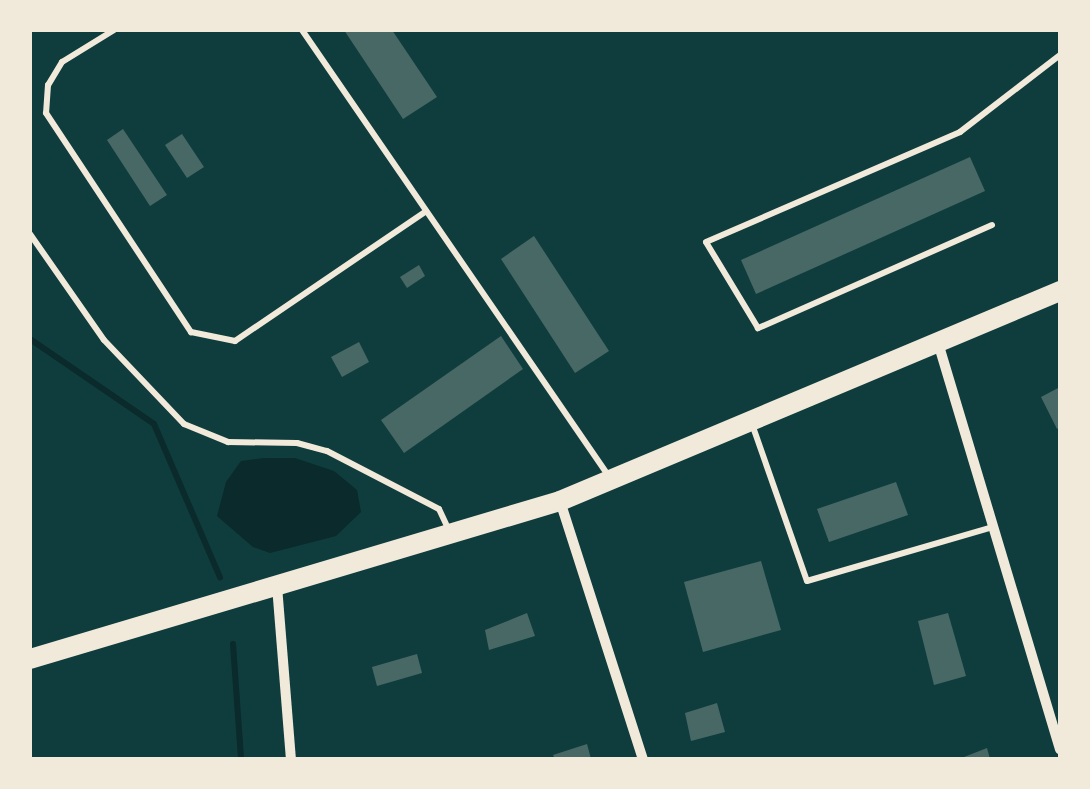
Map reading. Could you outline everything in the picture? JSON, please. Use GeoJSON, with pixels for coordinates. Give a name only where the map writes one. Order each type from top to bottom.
{"type":"FeatureCollection","features":[{"type":"Feature","properties":{"kind":"main road"},"geometry":{"type":"LineString","coordinates":[[30,659],[560,501],[939,346],[1060,292]]}},
{"type":"Feature","properties":{"kind":"street"},"geometry":{"type":"LineString","coordinates":[[939,346],[1060,749]]}},
{"type":"Feature","properties":{"kind":"street"},"geometry":{"type":"LineString","coordinates":[[560,501],[643,759]]}},
{"type":"Feature","properties":{"kind":"street"},"geometry":{"type":"LineString","coordinates":[[277,586],[291,759]]}},
{"type":"Feature","properties":{"kind":"lane"},"geometry":{"type":"LineString","coordinates":[[114,30],[62,62],[48,85],[46,113],[191,332],[235,341],[426,210]]}},
{"type":"Feature","properties":{"kind":"lane"},"geometry":{"type":"LineString","coordinates":[[302,30],[611,480]]}},
{"type":"Feature","properties":{"kind":"lane"},"geometry":{"type":"LineString","coordinates":[[992,225],[758,328],[706,242],[960,132],[1060,55]]}},
{"type":"Feature","properties":{"kind":"lane"},"geometry":{"type":"LineString","coordinates":[[30,234],[104,340],[184,424],[228,442],[297,443],[327,451],[439,509],[451,534]]}},
{"type":"Feature","properties":{"kind":"lane"},"geometry":{"type":"LineString","coordinates":[[751,422],[808,581],[993,526]]}},
{"type":"Feature","properties":{"kind":"water"},"geometry":{"type":"Polygon","coordinates":[[[295,458],[334,471],[357,490],[361,512],[336,536],[270,553],[253,547],[217,516],[226,482],[241,461],[295,458]]]}},
{"type":"Feature","properties":{"kind":"building"},"geometry":{"type":"Polygon","coordinates":[[[344,30],[392,30],[437,97],[403,119],[344,30]]]}},
{"type":"Feature","properties":{"kind":"building"},"geometry":{"type":"Polygon","coordinates":[[[123,129],[167,195],[150,206],[107,140],[123,129]]]}},
{"type":"Feature","properties":{"kind":"building"},"geometry":{"type":"Polygon","coordinates":[[[182,134],[204,167],[187,178],[165,145],[182,134]]]}},
{"type":"Feature","properties":{"kind":"building"},"geometry":{"type":"Polygon","coordinates":[[[970,157],[985,191],[756,294],[741,260],[970,157]]]}},
{"type":"Feature","properties":{"kind":"building"},"geometry":{"type":"Polygon","coordinates":[[[534,236],[609,351],[575,373],[501,259],[534,236]]]}},
{"type":"Feature","properties":{"kind":"building"},"geometry":{"type":"Polygon","coordinates":[[[419,265],[425,276],[407,288],[400,277],[419,265]]]}},
{"type":"Feature","properties":{"kind":"building"},"geometry":{"type":"Polygon","coordinates":[[[501,336],[523,369],[404,453],[381,420],[501,336]]]}},
{"type":"Feature","properties":{"kind":"building"},"geometry":{"type":"Polygon","coordinates":[[[359,342],[369,362],[342,377],[331,357],[359,342]]]}},
{"type":"Feature","properties":{"kind":"building"},"geometry":{"type":"Polygon","coordinates":[[[1060,387],[1060,427],[1057,429],[1041,397],[1060,387]]]}},
{"type":"Feature","properties":{"kind":"building"},"geometry":{"type":"Polygon","coordinates":[[[896,482],[908,515],[829,542],[817,509],[896,482]]]}},
{"type":"Feature","properties":{"kind":"building"},"geometry":{"type":"Polygon","coordinates":[[[761,561],[781,630],[703,652],[684,582],[761,561]]]}},
{"type":"Feature","properties":{"kind":"building"},"geometry":{"type":"Polygon","coordinates":[[[527,613],[535,636],[489,650],[485,630],[527,613]]]}},
{"type":"Feature","properties":{"kind":"building"},"geometry":{"type":"Polygon","coordinates":[[[948,613],[966,676],[934,685],[918,621],[948,613]]]}},
{"type":"Feature","properties":{"kind":"building"},"geometry":{"type":"Polygon","coordinates":[[[417,654],[422,673],[377,686],[372,667],[417,654]]]}},
{"type":"Feature","properties":{"kind":"building"},"geometry":{"type":"Polygon","coordinates":[[[717,703],[725,732],[691,741],[685,713],[717,703]]]}},
{"type":"Feature","properties":{"kind":"building"},"geometry":{"type":"Polygon","coordinates":[[[587,744],[591,759],[555,759],[553,755],[587,744]]]}},
{"type":"Feature","properties":{"kind":"building"},"geometry":{"type":"Polygon","coordinates":[[[987,748],[990,759],[959,759],[987,748]]]}},
{"type":"Feature","properties":{"kind":"waterway"},"geometry":{"type":"LineString","coordinates":[[30,339],[154,424],[220,577]]}},
{"type":"Feature","properties":{"kind":"waterway"},"geometry":{"type":"LineString","coordinates":[[233,644],[241,759]]}}]}
